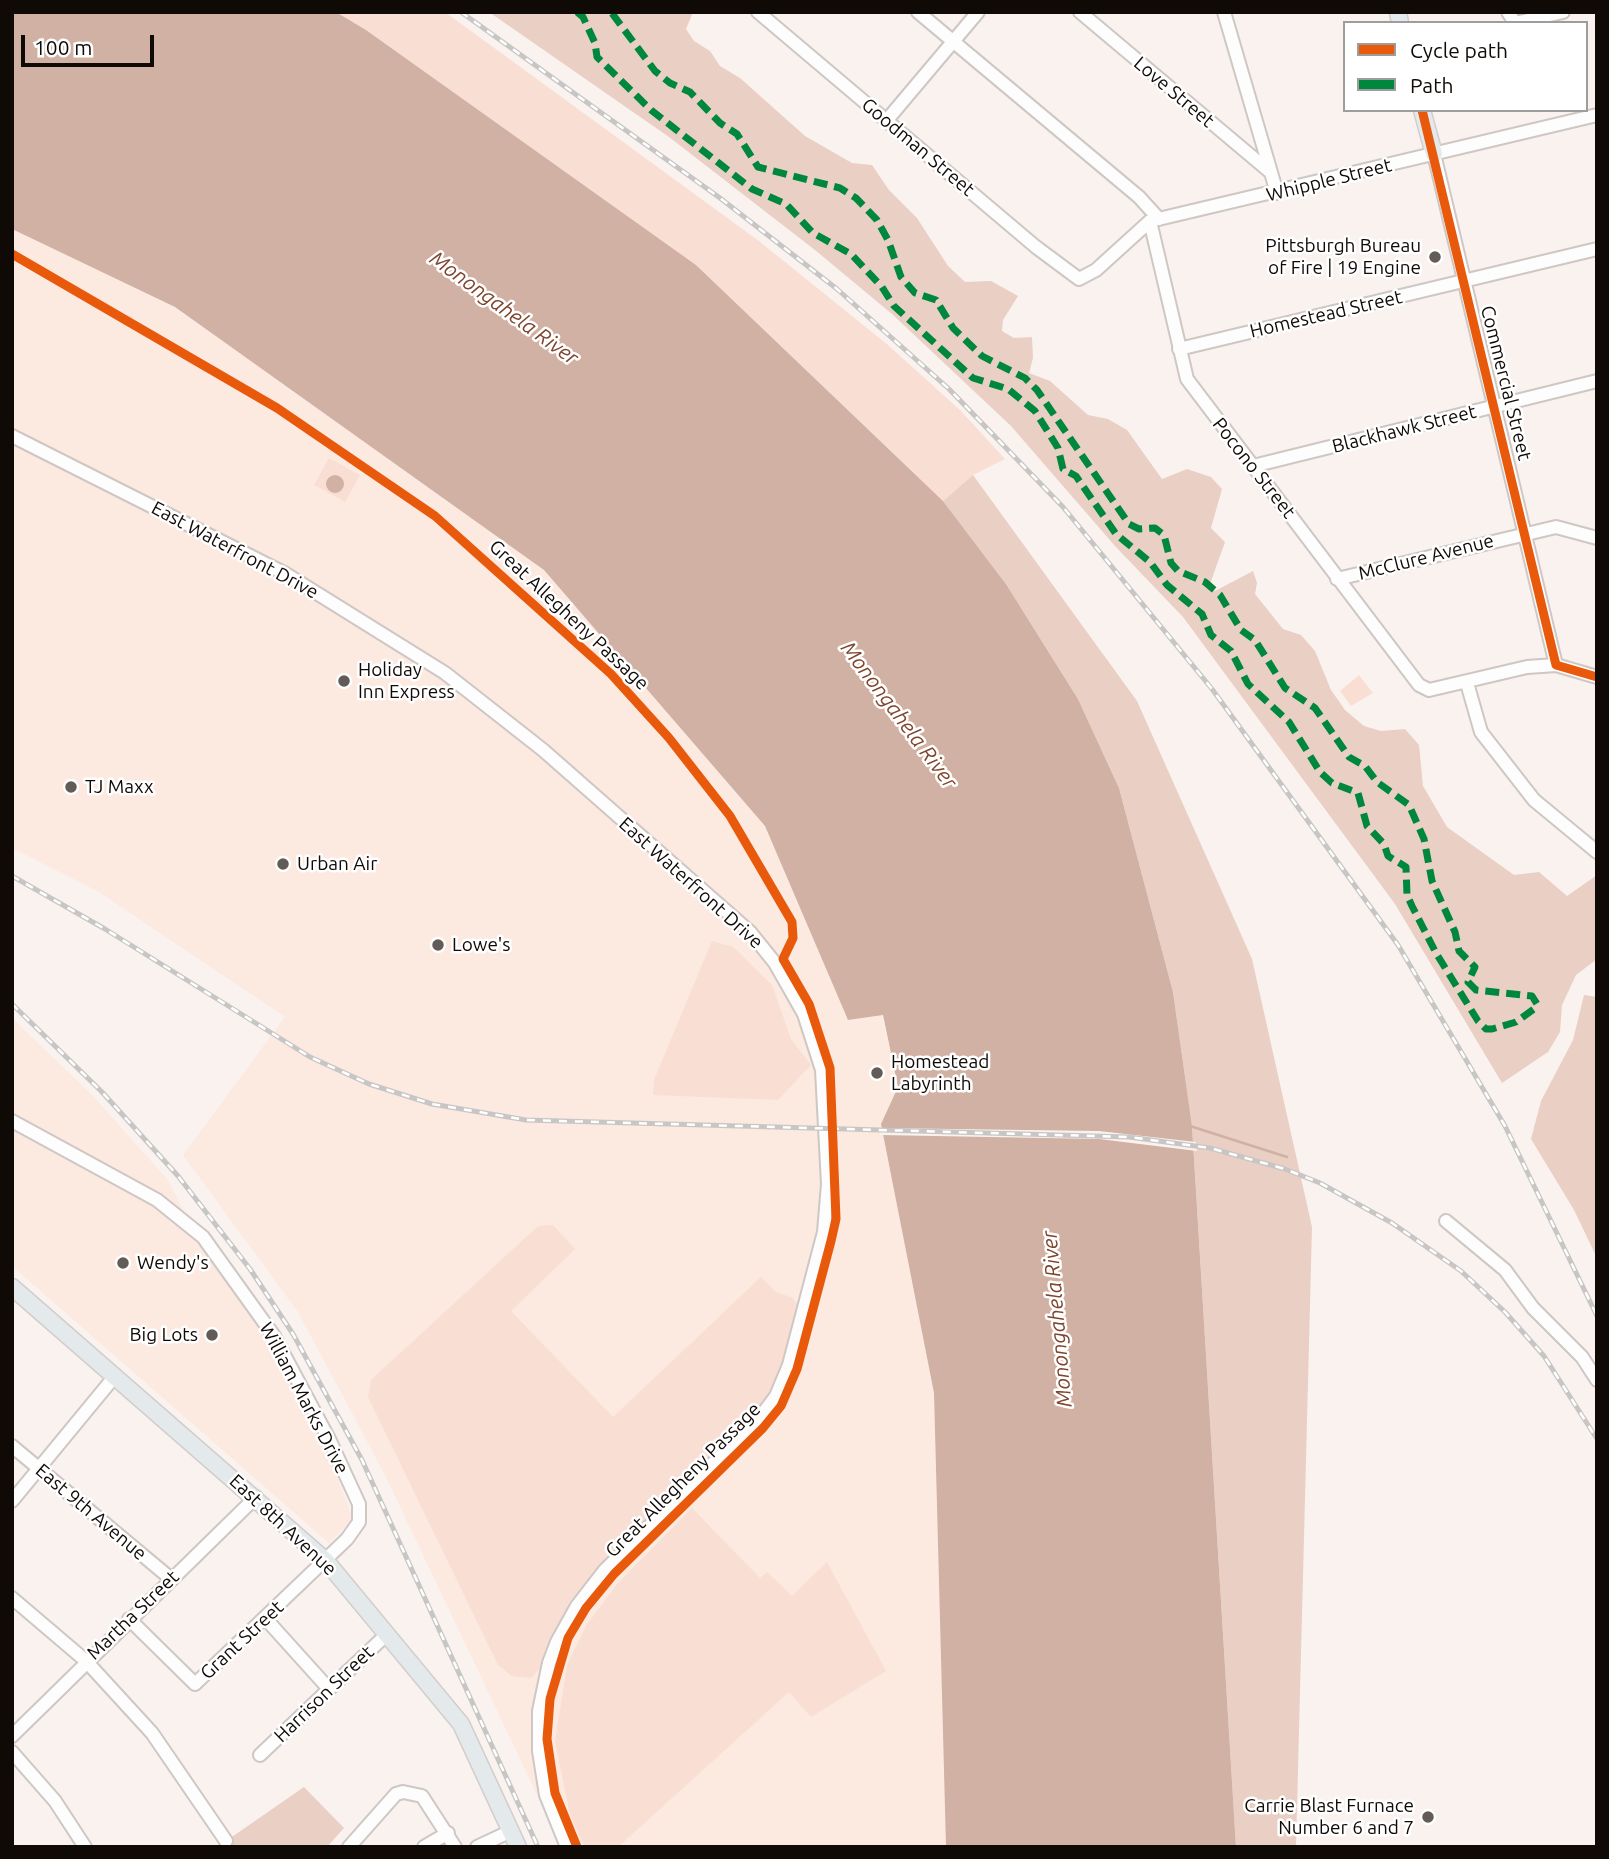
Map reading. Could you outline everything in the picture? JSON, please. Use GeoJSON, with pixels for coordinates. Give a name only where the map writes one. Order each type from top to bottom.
{"type":"FeatureCollection","features":[{"type":"Feature","properties":{"kind":"main road","name":"Commercial Street"},"geometry":{"type":"LineString","coordinates":[[1423,112],[1434,154]]}},
{"type":"Feature","properties":{"kind":"main road","name":"East 8th Avenue"},"geometry":{"type":"LineString","coordinates":[[12,1287],[256,1497],[326,1561],[461,1724],[518,1847]]}},
{"type":"Feature","properties":{"kind":"street","name":"Goodman Street"},"geometry":{"type":"LineString","coordinates":[[758,12],[1036,247],[1079,279]]}},
{"type":"Feature","properties":{"kind":"street"},"geometry":{"type":"LineString","coordinates":[[918,12],[1139,197],[1154,220]]}},
{"type":"Feature","properties":{"kind":"street"},"geometry":{"type":"LineString","coordinates":[[887,120],[978,12]]}},
{"type":"Feature","properties":{"kind":"street","name":"Love Street"},"geometry":{"type":"LineString","coordinates":[[1080,12],[1269,171]]}},
{"type":"Feature","properties":{"kind":"street"},"geometry":{"type":"LineString","coordinates":[[1224,12],[1277,193]]}},
{"type":"Feature","properties":{"kind":"street"},"geometry":{"type":"LineString","coordinates":[[1521,21],[1543,14],[1563,12]]}},
{"type":"Feature","properties":{"kind":"street","name":"Whipple Street"},"geometry":{"type":"LineString","coordinates":[[1079,279],[1096,270],[1154,220],[1597,115]]}},
{"type":"Feature","properties":{"kind":"street","name":"Commercial Street"},"geometry":{"type":"LineString","coordinates":[[1434,154],[1556,665]]}},
{"type":"Feature","properties":{"kind":"street","name":"Pocono Street"},"geometry":{"type":"LineString","coordinates":[[1154,220],[1187,379],[1419,685],[1429,690],[1467,683]]}},
{"type":"Feature","properties":{"kind":"street","name":"Homestead Street"},"geometry":{"type":"LineString","coordinates":[[1179,349],[1597,249]]}},
{"type":"Feature","properties":{"kind":"street","name":"Blackhawk Street"},"geometry":{"type":"LineString","coordinates":[[1252,466],[1597,382]]}},
{"type":"Feature","properties":{"kind":"street","name":"East Waterfront Drive"},"geometry":{"type":"LineString","coordinates":[[12,436],[286,574],[445,673],[543,750],[750,932],[775,962],[804,1014],[822,1070],[828,1184],[824,1232],[789,1365],[776,1396],[761,1416],[605,1570],[576,1606],[557,1642],[549,1663],[539,1711],[539,1751],[546,1795],[567,1847]]}},
{"type":"Feature","properties":{"kind":"street","name":"McClure Avenue"},"geometry":{"type":"LineString","coordinates":[[1337,579],[1556,527],[1597,538]]}},
{"type":"Feature","properties":{"kind":"street"},"geometry":{"type":"LineString","coordinates":[[1597,677],[1556,665],[1527,667],[1467,683],[1481,732],[1534,800],[1597,852]]}},
{"type":"Feature","properties":{"kind":"street","name":"William Marks Drive"},"geometry":{"type":"LineString","coordinates":[[12,1121],[174,1211],[203,1237],[274,1336],[330,1441],[359,1504],[359,1522],[326,1561]]}},
{"type":"Feature","properties":{"kind":"street"},"geometry":{"type":"LineString","coordinates":[[1446,1222],[1496,1261],[1533,1308],[1571,1344],[1597,1380]]}},
{"type":"Feature","properties":{"kind":"street"},"geometry":{"type":"LineString","coordinates":[[12,1501],[115,1376]]}},
{"type":"Feature","properties":{"kind":"street","name":"East 9th Avenue"},"geometry":{"type":"LineString","coordinates":[[12,1446],[170,1578]]}},
{"type":"Feature","properties":{"kind":"street","name":"Martha Street"},"geometry":{"type":"LineString","coordinates":[[12,1736],[170,1578],[256,1497]]}},
{"type":"Feature","properties":{"kind":"street","name":"Grant Street"},"geometry":{"type":"LineString","coordinates":[[129,1619],[195,1684],[326,1561]]}},
{"type":"Feature","properties":{"kind":"street"},"geometry":{"type":"LineString","coordinates":[[12,1598],[86,1661],[152,1733],[226,1841]]}},
{"type":"Feature","properties":{"kind":"street"},"geometry":{"type":"LineString","coordinates":[[265,1618],[329,1689]]}},
{"type":"Feature","properties":{"kind":"street","name":"Harrison Street"},"geometry":{"type":"LineString","coordinates":[[260,1755],[387,1634]]}},
{"type":"Feature","properties":{"kind":"street"},"geometry":{"type":"LineString","coordinates":[[12,1752],[55,1801],[85,1847]]}},
{"type":"Feature","properties":{"kind":"street"},"geometry":{"type":"LineString","coordinates":[[349,1847],[396,1794],[403,1792],[422,1796],[455,1847]]}},
{"type":"Feature","properties":{"kind":"street"},"geometry":{"type":"LineString","coordinates":[[477,1847],[511,1831]]}},
{"type":"Feature","properties":{"kind":"street"},"geometry":{"type":"LineString","coordinates":[[424,1847],[448,1833]]}},
{"type":"Feature","properties":{"kind":"shaded area"},"geometry":{"type":"Polygon","coordinates":[[[336,12],[445,12],[759,241],[888,345],[960,410],[1005,459],[973,475],[943,501],[696,265],[366,30],[336,12]]]}},
{"type":"Feature","properties":{"kind":"shaded area"},"geometry":{"type":"Polygon","coordinates":[[[489,12],[693,12],[686,29],[694,41],[710,51],[720,66],[740,78],[805,136],[852,163],[872,165],[889,190],[917,218],[948,266],[965,282],[991,281],[1018,296],[1003,320],[1002,331],[1014,338],[1032,337],[1033,358],[1029,373],[1050,381],[1088,415],[1108,419],[1127,430],[1162,479],[1187,469],[1211,477],[1222,489],[1211,528],[1225,542],[1210,584],[1215,591],[1253,571],[1257,583],[1255,594],[1283,629],[1301,635],[1315,651],[1331,690],[1345,710],[1364,726],[1381,731],[1405,729],[1419,745],[1423,786],[1447,827],[1514,875],[1539,872],[1567,896],[1597,875],[1597,959],[1576,975],[1562,1005],[1560,1032],[1548,1052],[1502,1083],[1395,904],[1183,617],[1115,546],[1011,426],[892,314],[815,250],[669,137],[489,12]]]}},
{"type":"Feature","properties":{"kind":"shaded area"},"geometry":{"type":"Polygon","coordinates":[[[12,229],[175,307],[544,570],[765,826],[848,1020],[882,1015],[898,1087],[881,1124],[934,1393],[946,1847],[562,1847],[384,1473],[298,1312],[183,1155],[285,1017],[99,892],[12,848],[12,229]]]}},
{"type":"Feature","properties":{"kind":"shaded area"},"geometry":{"type":"Polygon","coordinates":[[[329,458],[360,475],[345,502],[314,485],[329,458]]]}},
{"type":"Feature","properties":{"kind":"shaded area"},"geometry":{"type":"Polygon","coordinates":[[[973,475],[1137,701],[1252,959],[1312,1227],[1296,1847],[1236,1847],[1192,1126],[1173,992],[1119,788],[1078,699],[1006,584],[943,501],[973,475]]]}},
{"type":"Feature","properties":{"kind":"shaded area"},"geometry":{"type":"Polygon","coordinates":[[[1359,675],[1373,693],[1351,706],[1340,691],[1359,675]]]}},
{"type":"Feature","properties":{"kind":"shaded area"},"geometry":{"type":"Polygon","coordinates":[[[712,941],[733,947],[772,985],[791,1039],[811,1065],[778,1100],[653,1095],[654,1080],[712,941]]]}},
{"type":"Feature","properties":{"kind":"shaded area"},"geometry":{"type":"Polygon","coordinates":[[[1584,995],[1597,997],[1597,1258],[1574,1210],[1531,1139],[1541,1101],[1573,1040],[1584,995]]]}},
{"type":"Feature","properties":{"kind":"shaded area"},"geometry":{"type":"Polygon","coordinates":[[[12,1018],[93,1096],[167,1179],[200,1242],[270,1339],[327,1450],[353,1519],[329,1543],[12,1266],[12,1018]]]}},
{"type":"Feature","properties":{"kind":"shaded area"},"geometry":{"type":"Polygon","coordinates":[[[553,1225],[575,1249],[511,1311],[613,1417],[761,1277],[776,1292],[793,1298],[799,1307],[778,1383],[760,1411],[594,1572],[570,1601],[542,1666],[531,1678],[512,1676],[498,1665],[368,1397],[371,1380],[538,1226],[553,1225]]]}},
{"type":"Feature","properties":{"kind":"shaded area"},"geometry":{"type":"Polygon","coordinates":[[[692,1508],[760,1578],[767,1572],[792,1596],[827,1562],[886,1671],[811,1717],[789,1692],[618,1847],[585,1847],[570,1815],[555,1741],[567,1665],[586,1626],[617,1584],[692,1508]]]}},
{"type":"Feature","properties":{"kind":"shaded area"},"geometry":{"type":"Polygon","coordinates":[[[304,1787],[344,1828],[327,1847],[213,1847],[226,1841],[304,1787]]]}},
{"type":"Feature","properties":{"kind":"water","name":"Monongahela River"},"geometry":{"type":"Polygon","coordinates":[[[12,12],[336,12],[366,30],[696,265],[943,501],[1006,584],[1078,699],[1119,788],[1173,992],[1192,1126],[1236,1847],[946,1847],[934,1393],[881,1124],[898,1087],[883,1015],[848,1020],[765,826],[544,570],[175,307],[12,229],[12,12]]]}},
{"type":"Feature","properties":{"kind":"water"},"geometry":{"type":"Polygon","coordinates":[[[335,475],[341,478],[344,484],[341,490],[335,493],[329,490],[326,484],[329,478],[335,475]]]}},
{"type":"Feature","properties":{"kind":"pier"},"geometry":{"type":"Polygon","coordinates":[[[879,1128],[1099,1131],[1196,1142],[1197,1151],[1099,1139],[880,1135],[879,1128]]]}},
{"type":"Feature","properties":{"kind":"waterway"},"geometry":{"type":"LineString","coordinates":[[1190,1126],[1287,1157]]}},
{"type":"Feature","properties":{"kind":"railway"},"geometry":{"type":"LineString","coordinates":[[461,12],[720,198],[837,289],[949,389],[1063,507],[1212,689],[1398,945],[1505,1126],[1597,1316]]}},
{"type":"Feature","properties":{"kind":"railway"},"geometry":{"type":"LineString","coordinates":[[12,876],[105,929],[310,1057],[369,1084],[432,1104],[526,1120],[1129,1137],[1210,1148],[1285,1169],[1320,1183],[1392,1223],[1461,1271],[1505,1312],[1544,1356],[1597,1439]]}},
{"type":"Feature","properties":{"kind":"railway"},"geometry":{"type":"LineString","coordinates":[[12,1004],[102,1092],[178,1176],[250,1269],[293,1334],[362,1460],[538,1847]]}},
{"type":"Feature","properties":{"kind":"marked path"},"geometry":{"type":"LineString","coordinates":[[577,12],[583,17],[595,43],[597,57],[651,110],[752,189],[786,204],[813,233],[851,254],[882,287],[894,306],[973,378],[1008,389],[1035,411],[1058,448],[1063,469],[1076,476],[1116,534],[1150,562],[1167,585],[1202,614],[1211,635],[1231,651],[1248,684],[1289,722],[1320,772],[1332,783],[1358,793],[1367,826],[1384,844],[1388,856],[1406,867],[1407,895],[1412,906],[1436,953],[1478,1021],[1486,1029],[1492,1029],[1516,1022],[1534,1009],[1537,1004],[1532,996],[1476,990],[1468,982],[1475,967],[1459,951],[1455,932],[1432,881],[1424,839],[1409,805],[1377,782],[1365,766],[1349,757],[1315,708],[1285,688],[1255,640],[1241,630],[1220,595],[1205,582],[1178,571],[1171,563],[1164,535],[1155,528],[1139,529],[1129,524],[1037,390],[1025,378],[982,356],[953,328],[936,300],[915,293],[901,277],[888,240],[877,220],[856,198],[840,188],[758,167],[737,134],[720,123],[690,92],[670,83],[655,71],[611,12]]}},
{"type":"Feature","properties":{"kind":"cycle path"},"geometry":{"type":"LineString","coordinates":[[1422,112],[1556,665],[1597,677]]}},
{"type":"Feature","properties":{"kind":"cycle path","name":"Great Allegheny Passage"},"geometry":{"type":"LineString","coordinates":[[12,254],[277,408],[435,516],[611,674],[669,738],[730,816],[792,922],[793,938],[783,959],[809,1004],[830,1068],[836,1219],[831,1241],[797,1369],[781,1406],[763,1428],[614,1574],[586,1608],[568,1638],[550,1699],[547,1739],[555,1793],[577,1847]]}},
{"type":"Feature","properties":{"kind":"place","name":"Pittsburgh Bureau of Fire | 19 Engine"},"geometry":{"type":"Point","coordinates":[1435,257]}},
{"type":"Feature","properties":{"kind":"place","name":"Holiday Inn Express"},"geometry":{"type":"Point","coordinates":[344,681]}},
{"type":"Feature","properties":{"kind":"place","name":"TJ Maxx"},"geometry":{"type":"Point","coordinates":[71,787]}},
{"type":"Feature","properties":{"kind":"place","name":"Urban Air"},"geometry":{"type":"Point","coordinates":[283,864]}},
{"type":"Feature","properties":{"kind":"place","name":"Lowe's"},"geometry":{"type":"Point","coordinates":[438,945]}},
{"type":"Feature","properties":{"kind":"place","name":"Homestead Labyrinth"},"geometry":{"type":"Point","coordinates":[877,1073]}},
{"type":"Feature","properties":{"kind":"place","name":"Wendy's"},"geometry":{"type":"Point","coordinates":[123,1263]}},
{"type":"Feature","properties":{"kind":"place","name":"Big Lots"},"geometry":{"type":"Point","coordinates":[212,1335]}},
{"type":"Feature","properties":{"kind":"place","name":"Carrie Blast Furnace Number 6 and 7"},"geometry":{"type":"Point","coordinates":[1428,1817]}}]}
